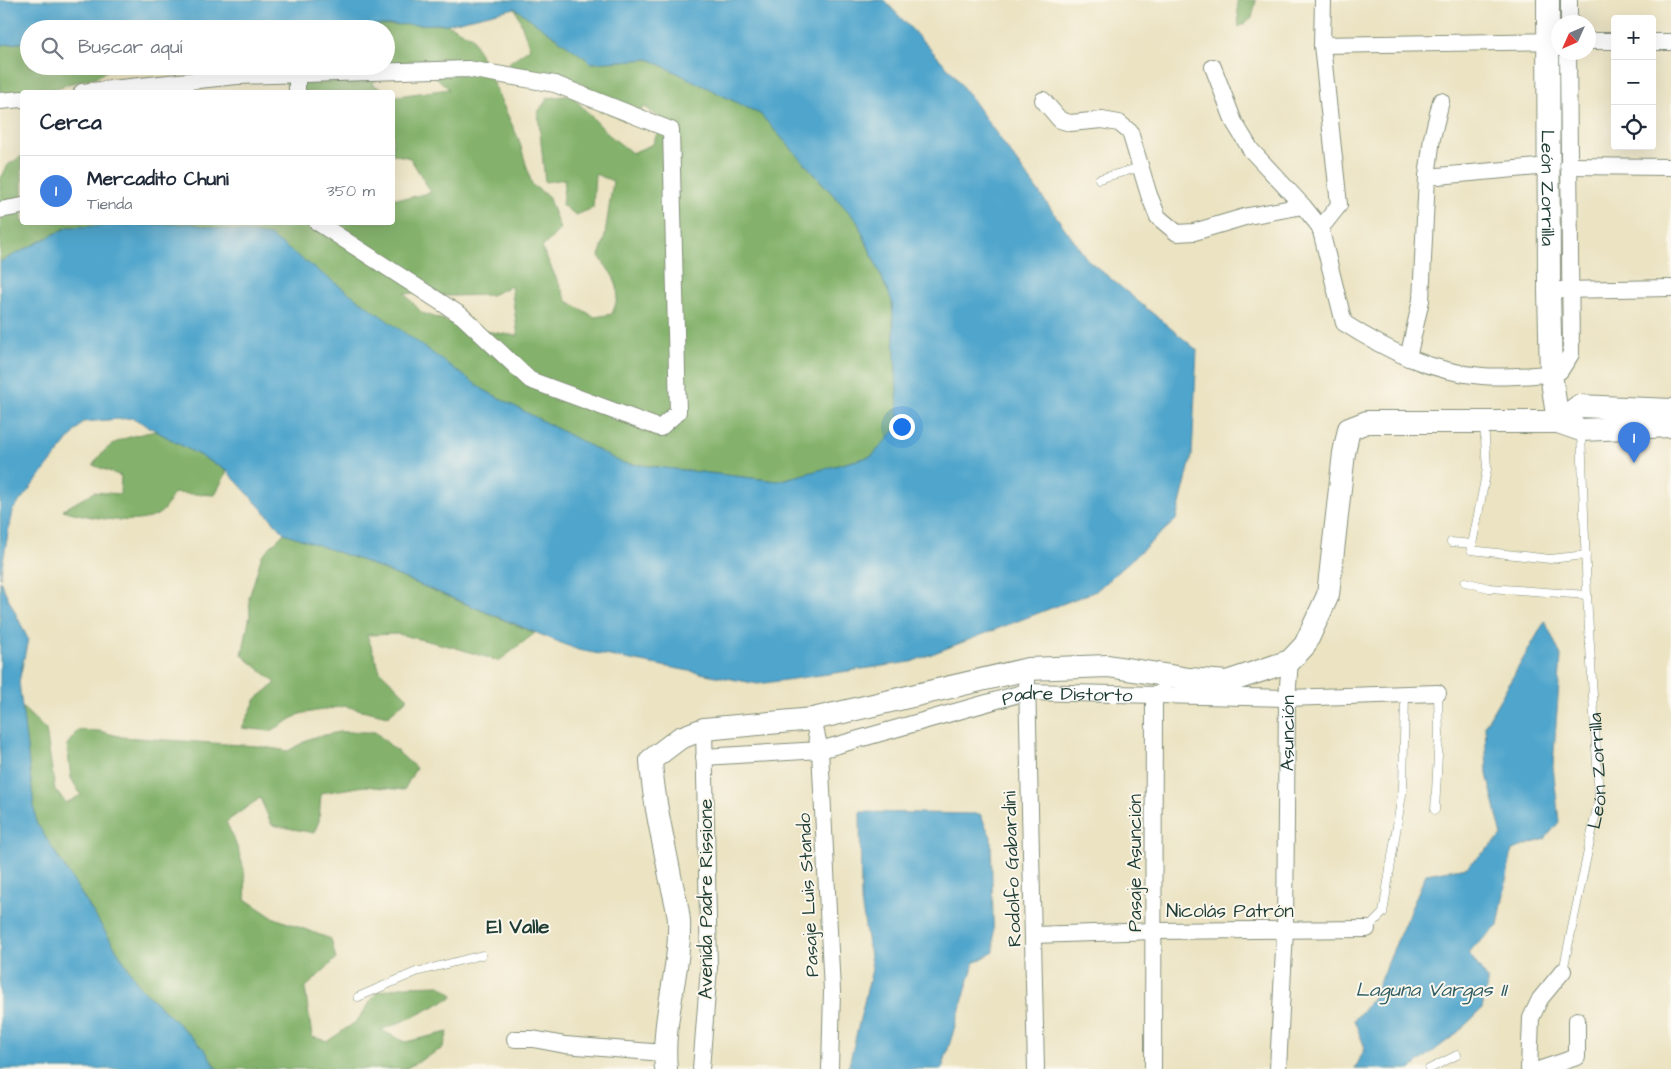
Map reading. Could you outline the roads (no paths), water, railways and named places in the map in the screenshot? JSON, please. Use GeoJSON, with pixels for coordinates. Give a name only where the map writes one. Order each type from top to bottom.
{"type":"FeatureCollection","features":[{"type":"Feature","properties":{"kind":"street"},"geometry":{"type":"LineString","coordinates":[[1320,229],[1338,204],[1322,45],[1323,0]]}},
{"type":"Feature","properties":{"kind":"street","name":"León Zorrilla"},"geometry":{"type":"LineString","coordinates":[[1548,0],[1551,25]]}},
{"type":"Feature","properties":{"kind":"street"},"geometry":{"type":"LineString","coordinates":[[1569,0],[1569,15]]}},
{"type":"Feature","properties":{"kind":"street"},"geometry":{"type":"LineString","coordinates":[[1322,45],[1551,41]]}},
{"type":"Feature","properties":{"kind":"street"},"geometry":{"type":"LineString","coordinates":[[1596,41],[1611,41]]}},
{"type":"Feature","properties":{"kind":"street"},"geometry":{"type":"LineString","coordinates":[[1656,42],[1671,42]]}},
{"type":"Feature","properties":{"kind":"street","name":"León Zorrilla"},"geometry":{"type":"LineString","coordinates":[[1554,60],[1558,166],[1559,290],[1551,374],[1558,422]]}},
{"type":"Feature","properties":{"kind":"street","name":"León Zorrilla"},"geometry":{"type":"LineString","coordinates":[[1558,166],[1567,60]]}},
{"type":"Feature","properties":{"kind":"street"},"geometry":{"type":"LineString","coordinates":[[1214,67],[1234,122],[1250,150],[1303,206],[1320,229],[1344,323],[1408,358],[1444,371],[1483,376],[1551,374]]}},
{"type":"Feature","properties":{"kind":"street"},"geometry":{"type":"LineString","coordinates":[[322,225],[462,316],[530,380],[660,428],[678,412],[671,130],[555,84],[468,69],[395,71]]}},
{"type":"Feature","properties":{"kind":"street"},"geometry":{"type":"LineString","coordinates":[[101,90],[257,75]]}},
{"type":"Feature","properties":{"kind":"street"},"geometry":{"type":"LineString","coordinates":[[297,75],[297,90]]}},
{"type":"Feature","properties":{"kind":"street"},"geometry":{"type":"LineString","coordinates":[[0,101],[20,99]]}},
{"type":"Feature","properties":{"kind":"street"},"geometry":{"type":"LineString","coordinates":[[1043,100],[1060,120],[1070,123],[1102,120],[1119,123],[1130,132],[1148,195],[1158,216],[1177,233],[1194,232],[1248,216],[1303,206]]}},
{"type":"Feature","properties":{"kind":"street"},"geometry":{"type":"LineString","coordinates":[[1408,358],[1421,300],[1427,177],[1432,138],[1441,101]]}},
{"type":"Feature","properties":{"kind":"street"},"geometry":{"type":"LineString","coordinates":[[1427,177],[1558,166],[1671,167]]}},
{"type":"Feature","properties":{"kind":"street"},"geometry":{"type":"LineString","coordinates":[[0,210],[20,206]]}},
{"type":"Feature","properties":{"kind":"street"},"geometry":{"type":"LineString","coordinates":[[1559,290],[1671,288]]}},
{"type":"Feature","properties":{"kind":"street"},"geometry":{"type":"LineString","coordinates":[[1558,422],[1579,406],[1671,410]]}},
{"type":"Feature","properties":{"kind":"street"},"geometry":{"type":"LineString","coordinates":[[1290,661],[1305,645],[1328,595],[1344,453],[1349,429],[1366,422],[1558,422],[1581,430],[1671,426]]}},
{"type":"Feature","properties":{"kind":"street","name":"Padre Distorto"},"geometry":{"type":"LineString","coordinates":[[680,738],[704,729],[813,719],[1028,669],[1108,666],[1189,679],[1227,682],[1290,661]]}},
{"type":"Feature","properties":{"kind":"street","name":"Asunción"},"geometry":{"type":"LineString","coordinates":[[1278,1069],[1285,930],[1287,698],[1290,661]]}},
{"type":"Feature","properties":{"kind":"street","name":"Rodolfo Gabardini"},"geometry":{"type":"LineString","coordinates":[[1028,669],[1026,692],[1036,1069]]}},
{"type":"Feature","properties":{"kind":"street"},"geometry":{"type":"LineString","coordinates":[[1154,696],[1189,679]]}},
{"type":"Feature","properties":{"kind":"street","name":"Padre Distorto"},"geometry":{"type":"LineString","coordinates":[[704,757],[820,750],[1026,692],[1287,698],[1438,693]]}},
{"type":"Feature","properties":{"kind":"street","name":"Pasaje Asunción"},"geometry":{"type":"LineString","coordinates":[[1152,1069],[1154,696]]}},
{"type":"Feature","properties":{"kind":"street","name":"Pasaje Luis Stando"},"geometry":{"type":"LineString","coordinates":[[813,719],[820,750],[832,991],[830,1069]]}},
{"type":"Feature","properties":{"kind":"street","name":"Avenida Padre Rissione"},"geometry":{"type":"LineString","coordinates":[[701,1069],[709,968],[704,729]]}},
{"type":"Feature","properties":{"kind":"street","name":"Avenida Padre Rissione"},"geometry":{"type":"LineString","coordinates":[[665,1061],[679,941],[679,918],[656,806],[651,760],[680,738]]}},
{"type":"Feature","properties":{"kind":"street","name":"Nicolás Patrón"},"geometry":{"type":"LineString","coordinates":[[1033,935],[1154,931],[1367,929]]}},
{"type":"Feature","properties":{"kind":"street","name":"León Zorrilla"},"geometry":{"type":"LineString","coordinates":[[1529,1069],[1531,1018],[1540,999],[1563,971]]}},
{"type":"Feature","properties":{"kind":"street"},"geometry":{"type":"LineString","coordinates":[[1541,1069],[1577,1057],[1577,1020]]}},
{"type":"Feature","properties":{"kind":"street"},"geometry":{"type":"LineString","coordinates":[[515,1039],[533,1039],[665,1061]]}},
{"type":"Feature","properties":{"kind":"lane"},"geometry":{"type":"LineString","coordinates":[[1099,179],[1141,167]]}},
{"type":"Feature","properties":{"kind":"lane"},"geometry":{"type":"LineString","coordinates":[[1484,421],[1487,469],[1471,550],[1550,559],[1586,555]]}},
{"type":"Feature","properties":{"kind":"lane","name":"León Zorrilla"},"geometry":{"type":"LineString","coordinates":[[1563,971],[1599,798],[1587,595],[1581,430]]}},
{"type":"Feature","properties":{"kind":"lane"},"geometry":{"type":"LineString","coordinates":[[1451,542],[1472,544]]}},
{"type":"Feature","properties":{"kind":"lane"},"geometry":{"type":"LineString","coordinates":[[1465,582],[1489,588],[1587,595]]}},
{"type":"Feature","properties":{"kind":"lane"},"geometry":{"type":"LineString","coordinates":[[1436,810],[1439,736],[1438,693]]}},
{"type":"Feature","properties":{"kind":"lane"},"geometry":{"type":"LineString","coordinates":[[1367,929],[1383,914],[1403,788],[1405,694]]}},
{"type":"Feature","properties":{"kind":"lane"},"geometry":{"type":"LineString","coordinates":[[358,997],[416,972],[482,955]]}},
{"type":"Feature","properties":{"kind":"lane"},"geometry":{"type":"LineString","coordinates":[[1429,1069],[1457,1055]]}},
{"type":"Feature","properties":{"kind":"water"},"geometry":{"type":"Polygon","coordinates":[[[0,0],[884,0],[952,72],[1087,259],[1197,350],[1192,456],[1176,520],[1096,591],[911,662],[758,684],[578,650],[360,560],[284,533],[227,471],[133,418],[83,422],[12,511],[0,578],[0,262],[68,227],[198,225],[270,236],[484,390],[622,463],[778,481],[872,456],[899,426],[892,301],[857,221],[760,114],[649,59],[592,63],[515,8],[447,24],[395,25],[395,20],[20,20],[20,43],[0,45],[0,0]]]}},
{"type":"Feature","properties":{"kind":"water"},"geometry":{"type":"Polygon","coordinates":[[[0,581],[28,639],[19,682],[36,822],[140,987],[205,1050],[217,1069],[0,1069],[0,581]]]}},
{"type":"Feature","properties":{"kind":"water","name":"Laguna Vargas II"},"geometry":{"type":"Polygon","coordinates":[[[1545,621],[1561,656],[1553,766],[1559,822],[1545,839],[1512,850],[1498,926],[1468,952],[1488,980],[1482,1009],[1456,1034],[1410,1069],[1355,1069],[1365,1048],[1354,1020],[1371,1001],[1426,874],[1467,867],[1502,836],[1487,774],[1485,725],[1545,621]]]}},
{"type":"Feature","properties":{"kind":"water"},"geometry":{"type":"Polygon","coordinates":[[[860,812],[980,814],[991,837],[994,952],[974,963],[942,1069],[848,1069],[872,969],[861,902],[860,812]]]}},
{"type":"Feature","properties":{"kind":"place","name":"Mercadito Chuni"},"geometry":{"type":"Point","coordinates":[1634,463]}},
{"type":"Feature","properties":{"kind":"district","name":"El Valle"},"geometry":{"type":"Point","coordinates":[518,926]}}]}
